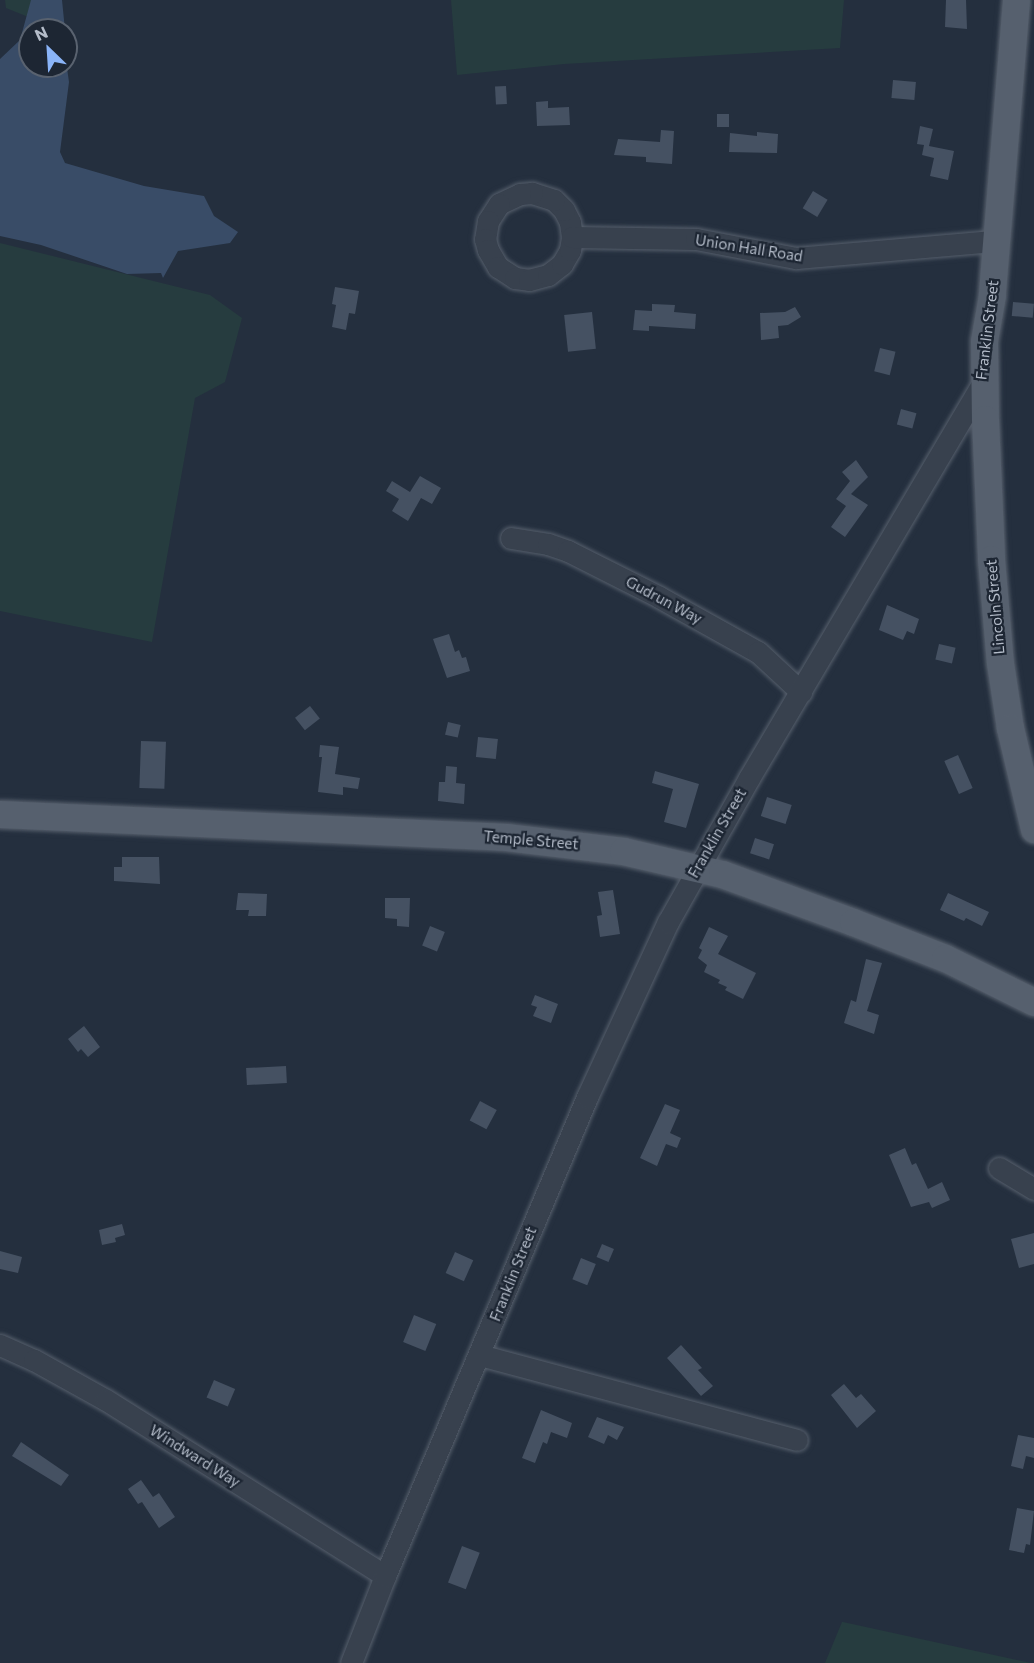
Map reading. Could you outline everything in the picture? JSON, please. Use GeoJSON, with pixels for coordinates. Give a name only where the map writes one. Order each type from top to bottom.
{"type":"FeatureCollection","features":[{"type":"Feature","properties":{"kind":"main road","name":"Franklin Street"},"geometry":{"type":"LineString","coordinates":[[984,381],[984,340],[992,295],[1016,0]]}},
{"type":"Feature","properties":{"kind":"main road","name":"Lincoln Street"},"geometry":{"type":"LineString","coordinates":[[984,381],[990,537],[999,651],[1010,728],[1034,829]]}},
{"type":"Feature","properties":{"kind":"main road","name":"Temple Street"},"geometry":{"type":"LineString","coordinates":[[0,814],[538,839],[623,851],[698,867],[884,934],[954,962],[1034,1002]]}},
{"type":"Feature","properties":{"kind":"street"},"geometry":{"type":"LineString","coordinates":[[532,193],[554,200],[564,210],[570,222],[572,237],[567,256],[556,270],[530,280],[515,278],[498,267],[488,250],[485,239],[488,221],[499,204],[509,198],[532,193]]}},
{"type":"Feature","properties":{"kind":"street","name":"Union Hall Road"},"geometry":{"type":"LineString","coordinates":[[572,237],[696,238],[796,258],[996,241]]}},
{"type":"Feature","properties":{"kind":"street","name":"Franklin Street"},"geometry":{"type":"LineString","coordinates":[[351,1663],[385,1576],[587,1097],[668,922],[698,867],[984,381]]}},
{"type":"Feature","properties":{"kind":"street","name":"Gudrun Way"},"geometry":{"type":"LineString","coordinates":[[511,538],[548,544],[568,551],[668,602],[758,652],[801,692]]}},
{"type":"Feature","properties":{"kind":"street"},"geometry":{"type":"LineString","coordinates":[[999,1168],[1034,1189]]}},
{"type":"Feature","properties":{"kind":"street","name":"Windward Way"},"geometry":{"type":"LineString","coordinates":[[0,1346],[34,1360],[106,1400],[385,1576]]}},
{"type":"Feature","properties":{"kind":"street"},"geometry":{"type":"LineString","coordinates":[[480,1355],[797,1440]]}},
{"type":"Feature","properties":{"kind":"green space"},"geometry":{"type":"Polygon","coordinates":[[[5,0],[41,0],[31,18],[6,8],[5,0]]]}},
{"type":"Feature","properties":{"kind":"green space"},"geometry":{"type":"Polygon","coordinates":[[[451,0],[844,0],[840,48],[564,64],[457,75],[451,0]]]}},
{"type":"Feature","properties":{"kind":"green space"},"geometry":{"type":"Polygon","coordinates":[[[0,243],[210,295],[242,318],[225,382],[195,398],[152,642],[0,611],[0,243]]]}},
{"type":"Feature","properties":{"kind":"green space"},"geometry":{"type":"Polygon","coordinates":[[[843,1622],[1031,1663],[825,1663],[843,1622]]]}},
{"type":"Feature","properties":{"kind":"water"},"geometry":{"type":"Polygon","coordinates":[[[31,0],[62,0],[64,18],[26,18],[31,0]]]}},
{"type":"Feature","properties":{"kind":"water"},"geometry":{"type":"Polygon","coordinates":[[[18,42],[18,78],[68,78],[60,152],[65,163],[144,186],[204,196],[214,216],[238,232],[230,243],[178,251],[163,278],[161,273],[127,274],[41,245],[0,236],[0,59],[18,42]]]}},
{"type":"Feature","properties":{"kind":"building"},"geometry":{"type":"Polygon","coordinates":[[[946,0],[966,0],[967,29],[945,27],[946,0]]]}},
{"type":"Feature","properties":{"kind":"building"},"geometry":{"type":"Polygon","coordinates":[[[893,80],[916,82],[914,100],[891,98],[893,80]]]}},
{"type":"Feature","properties":{"kind":"building"},"geometry":{"type":"Polygon","coordinates":[[[506,86],[507,104],[496,105],[495,87],[506,86]]]}},
{"type":"Feature","properties":{"kind":"building"},"geometry":{"type":"Polygon","coordinates":[[[548,101],[548,108],[569,107],[570,125],[537,126],[536,102],[548,101]]]}},
{"type":"Feature","properties":{"kind":"building"},"geometry":{"type":"Polygon","coordinates":[[[717,114],[729,114],[729,127],[717,127],[717,114]]]}},
{"type":"Feature","properties":{"kind":"building"},"geometry":{"type":"Polygon","coordinates":[[[920,126],[933,129],[929,146],[954,151],[948,180],[930,176],[934,158],[922,155],[924,145],[917,144],[920,126]]]}},
{"type":"Feature","properties":{"kind":"building"},"geometry":{"type":"Polygon","coordinates":[[[661,130],[674,131],[672,164],[646,162],[646,157],[614,155],[618,139],[660,142],[661,130]]]}},
{"type":"Feature","properties":{"kind":"building"},"geometry":{"type":"Polygon","coordinates":[[[757,132],[778,134],[777,153],[729,152],[730,133],[757,136],[757,132]]]}},
{"type":"Feature","properties":{"kind":"building"},"geometry":{"type":"Polygon","coordinates":[[[813,191],[828,200],[817,217],[803,208],[813,191]]]}},
{"type":"Feature","properties":{"kind":"building"},"geometry":{"type":"Polygon","coordinates":[[[335,287],[359,291],[355,314],[349,313],[346,330],[332,327],[336,305],[332,304],[335,287]]]}},
{"type":"Feature","properties":{"kind":"building"},"geometry":{"type":"Polygon","coordinates":[[[1013,302],[1034,304],[1033,318],[1012,316],[1013,302]]]}},
{"type":"Feature","properties":{"kind":"building"},"geometry":{"type":"Polygon","coordinates":[[[652,304],[675,305],[674,312],[696,314],[695,329],[649,326],[649,331],[633,330],[635,310],[652,311],[652,304]]]}},
{"type":"Feature","properties":{"kind":"building"},"geometry":{"type":"Polygon","coordinates":[[[795,307],[801,317],[788,325],[778,326],[779,338],[761,340],[760,313],[785,312],[795,307]]]}},
{"type":"Feature","properties":{"kind":"building"},"geometry":{"type":"Polygon","coordinates":[[[592,312],[596,349],[568,352],[564,315],[592,312]]]}},
{"type":"Feature","properties":{"kind":"building"},"geometry":{"type":"Polygon","coordinates":[[[880,348],[896,352],[890,375],[874,371],[880,348]]]}},
{"type":"Feature","properties":{"kind":"building"},"geometry":{"type":"Polygon","coordinates":[[[901,409],[916,413],[912,429],[897,424],[901,409]]]}},
{"type":"Feature","properties":{"kind":"building"},"geometry":{"type":"Polygon","coordinates":[[[856,460],[868,477],[851,494],[868,505],[845,537],[831,527],[846,506],[836,499],[850,481],[842,472],[856,460]]]}},
{"type":"Feature","properties":{"kind":"building"},"geometry":{"type":"Polygon","coordinates":[[[420,476],[441,488],[432,504],[421,498],[408,521],[392,511],[399,499],[386,491],[392,481],[410,492],[420,476]]]}},
{"type":"Feature","properties":{"kind":"building"},"geometry":{"type":"Polygon","coordinates":[[[887,605],[919,619],[914,634],[907,631],[903,640],[879,630],[887,605]]]}},
{"type":"Feature","properties":{"kind":"building"},"geometry":{"type":"Polygon","coordinates":[[[449,634],[455,652],[459,650],[462,658],[466,657],[470,671],[447,678],[433,639],[449,634]]]}},
{"type":"Feature","properties":{"kind":"building"},"geometry":{"type":"Polygon","coordinates":[[[939,644],[956,648],[952,663],[935,660],[939,644]]]}},
{"type":"Feature","properties":{"kind":"building"},"geometry":{"type":"Polygon","coordinates":[[[310,706],[320,719],[305,730],[295,718],[310,706]]]}},
{"type":"Feature","properties":{"kind":"building"},"geometry":{"type":"Polygon","coordinates":[[[448,722],[461,725],[458,738],[445,735],[448,722]]]}},
{"type":"Feature","properties":{"kind":"building"},"geometry":{"type":"Polygon","coordinates":[[[478,737],[498,739],[496,759],[476,757],[478,737]]]}},
{"type":"Feature","properties":{"kind":"building"},"geometry":{"type":"Polygon","coordinates":[[[141,741],[166,742],[164,789],[139,788],[141,741]]]}},
{"type":"Feature","properties":{"kind":"building"},"geometry":{"type":"Polygon","coordinates":[[[320,745],[339,747],[335,774],[360,778],[358,789],[343,787],[343,795],[318,792],[322,757],[319,757],[320,745]]]}},
{"type":"Feature","properties":{"kind":"building"},"geometry":{"type":"Polygon","coordinates":[[[958,755],[973,788],[959,794],[944,761],[958,755]]]}},
{"type":"Feature","properties":{"kind":"building"},"geometry":{"type":"Polygon","coordinates":[[[446,766],[457,767],[456,783],[465,784],[464,804],[438,801],[439,782],[445,782],[446,766]]]}},
{"type":"Feature","properties":{"kind":"building"},"geometry":{"type":"Polygon","coordinates":[[[655,771],[699,784],[686,828],[664,822],[673,789],[652,783],[655,771]]]}},
{"type":"Feature","properties":{"kind":"building"},"geometry":{"type":"Polygon","coordinates":[[[767,797],[792,805],[786,824],[761,816],[767,797]]]}},
{"type":"Feature","properties":{"kind":"building"},"geometry":{"type":"Polygon","coordinates":[[[755,838],[774,844],[769,859],[750,853],[755,838]]]}},
{"type":"Feature","properties":{"kind":"building"},"geometry":{"type":"Polygon","coordinates":[[[122,857],[159,857],[160,884],[114,881],[114,867],[122,867],[122,857]]]}},
{"type":"Feature","properties":{"kind":"building"},"geometry":{"type":"Polygon","coordinates":[[[613,890],[620,934],[600,937],[597,916],[602,915],[598,892],[613,890]]]}},
{"type":"Feature","properties":{"kind":"building"},"geometry":{"type":"Polygon","coordinates":[[[238,893],[267,894],[266,916],[248,916],[249,910],[236,910],[238,893]]]}},
{"type":"Feature","properties":{"kind":"building"},"geometry":{"type":"Polygon","coordinates":[[[948,893],[989,912],[982,926],[940,910],[948,893]]]}},
{"type":"Feature","properties":{"kind":"building"},"geometry":{"type":"Polygon","coordinates":[[[385,898],[410,898],[409,927],[397,926],[397,919],[385,918],[385,898]]]}},
{"type":"Feature","properties":{"kind":"building"},"geometry":{"type":"Polygon","coordinates":[[[430,926],[445,932],[437,951],[422,945],[430,926]]]}},
{"type":"Feature","properties":{"kind":"building"},"geometry":{"type":"Polygon","coordinates":[[[709,927],[728,936],[718,954],[756,973],[743,999],[725,990],[727,987],[718,983],[720,980],[704,972],[707,965],[698,958],[702,950],[699,948],[709,927]]]}},
{"type":"Feature","properties":{"kind":"building"},"geometry":{"type":"Polygon","coordinates":[[[866,959],[882,963],[867,1011],[879,1015],[874,1034],[844,1023],[851,1000],[856,1002],[866,959]]]}},
{"type":"Feature","properties":{"kind":"building"},"geometry":{"type":"Polygon","coordinates":[[[535,995],[558,1004],[551,1023],[533,1016],[537,1007],[531,1005],[535,995]]]}},
{"type":"Feature","properties":{"kind":"building"},"geometry":{"type":"Polygon","coordinates":[[[84,1026],[100,1047],[88,1057],[81,1049],[78,1052],[68,1039],[84,1026]]]}},
{"type":"Feature","properties":{"kind":"building"},"geometry":{"type":"Polygon","coordinates":[[[286,1066],[287,1083],[247,1085],[246,1068],[286,1066]]]}},
{"type":"Feature","properties":{"kind":"building"},"geometry":{"type":"Polygon","coordinates":[[[480,1101],[497,1110],[486,1129],[470,1120],[480,1101]]]}},
{"type":"Feature","properties":{"kind":"building"},"geometry":{"type":"Polygon","coordinates":[[[665,1104],[680,1110],[670,1133],[681,1138],[677,1148],[666,1144],[657,1166],[640,1158],[665,1104]]]}},
{"type":"Feature","properties":{"kind":"building"},"geometry":{"type":"Polygon","coordinates":[[[905,1148],[912,1165],[916,1163],[928,1189],[942,1182],[950,1200],[932,1208],[929,1202],[911,1207],[889,1155],[905,1148]]]}},
{"type":"Feature","properties":{"kind":"building"},"geometry":{"type":"Polygon","coordinates":[[[122,1224],[125,1235],[115,1238],[116,1242],[102,1245],[99,1230],[122,1224]]]}},
{"type":"Feature","properties":{"kind":"building"},"geometry":{"type":"Polygon","coordinates":[[[1034,1233],[1034,1264],[1019,1268],[1011,1239],[1034,1233]]]}},
{"type":"Feature","properties":{"kind":"building"},"geometry":{"type":"Polygon","coordinates":[[[602,1244],[614,1249],[608,1262],[597,1257],[602,1244]]]}},
{"type":"Feature","properties":{"kind":"building"},"geometry":{"type":"Polygon","coordinates":[[[0,1251],[22,1257],[18,1273],[0,1269],[0,1251]]]}},
{"type":"Feature","properties":{"kind":"building"},"geometry":{"type":"Polygon","coordinates":[[[455,1252],[473,1260],[464,1281],[446,1273],[455,1252]]]}},
{"type":"Feature","properties":{"kind":"building"},"geometry":{"type":"Polygon","coordinates":[[[581,1258],[596,1264],[587,1285],[572,1279],[581,1258]]]}},
{"type":"Feature","properties":{"kind":"building"},"geometry":{"type":"Polygon","coordinates":[[[414,1315],[436,1324],[425,1351],[403,1342],[414,1315]]]}},
{"type":"Feature","properties":{"kind":"building"},"geometry":{"type":"Polygon","coordinates":[[[681,1345],[702,1368],[698,1370],[713,1386],[701,1396],[667,1358],[681,1345]]]}},
{"type":"Feature","properties":{"kind":"building"},"geometry":{"type":"Polygon","coordinates":[[[214,1380],[235,1389],[228,1406],[207,1397],[214,1380]]]}},
{"type":"Feature","properties":{"kind":"building"},"geometry":{"type":"Polygon","coordinates":[[[844,1384],[856,1398],[861,1394],[876,1411],[857,1428],[831,1395],[844,1384]]]}},
{"type":"Feature","properties":{"kind":"building"},"geometry":{"type":"Polygon","coordinates":[[[541,1410],[572,1423],[567,1438],[551,1432],[547,1444],[543,1442],[535,1463],[522,1458],[541,1410]]]}},
{"type":"Feature","properties":{"kind":"building"},"geometry":{"type":"Polygon","coordinates":[[[597,1417],[624,1427],[617,1440],[608,1435],[604,1444],[588,1437],[597,1417]]]}},
{"type":"Feature","properties":{"kind":"building"},"geometry":{"type":"Polygon","coordinates":[[[1018,1435],[1034,1438],[1034,1458],[1026,1456],[1023,1469],[1011,1466],[1018,1435]]]}},
{"type":"Feature","properties":{"kind":"building"},"geometry":{"type":"Polygon","coordinates":[[[21,1442],[69,1475],[61,1486],[12,1456],[21,1442]]]}},
{"type":"Feature","properties":{"kind":"building"},"geometry":{"type":"Polygon","coordinates":[[[141,1480],[153,1497],[159,1493],[175,1517],[159,1528],[142,1502],[138,1504],[128,1489],[141,1480]]]}},
{"type":"Feature","properties":{"kind":"building"},"geometry":{"type":"Polygon","coordinates":[[[1017,1508],[1034,1511],[1030,1545],[1026,1544],[1024,1553],[1009,1550],[1017,1508]]]}},
{"type":"Feature","properties":{"kind":"building"},"geometry":{"type":"Polygon","coordinates":[[[462,1546],[480,1553],[466,1589],[448,1582],[462,1546]]]}}]}
